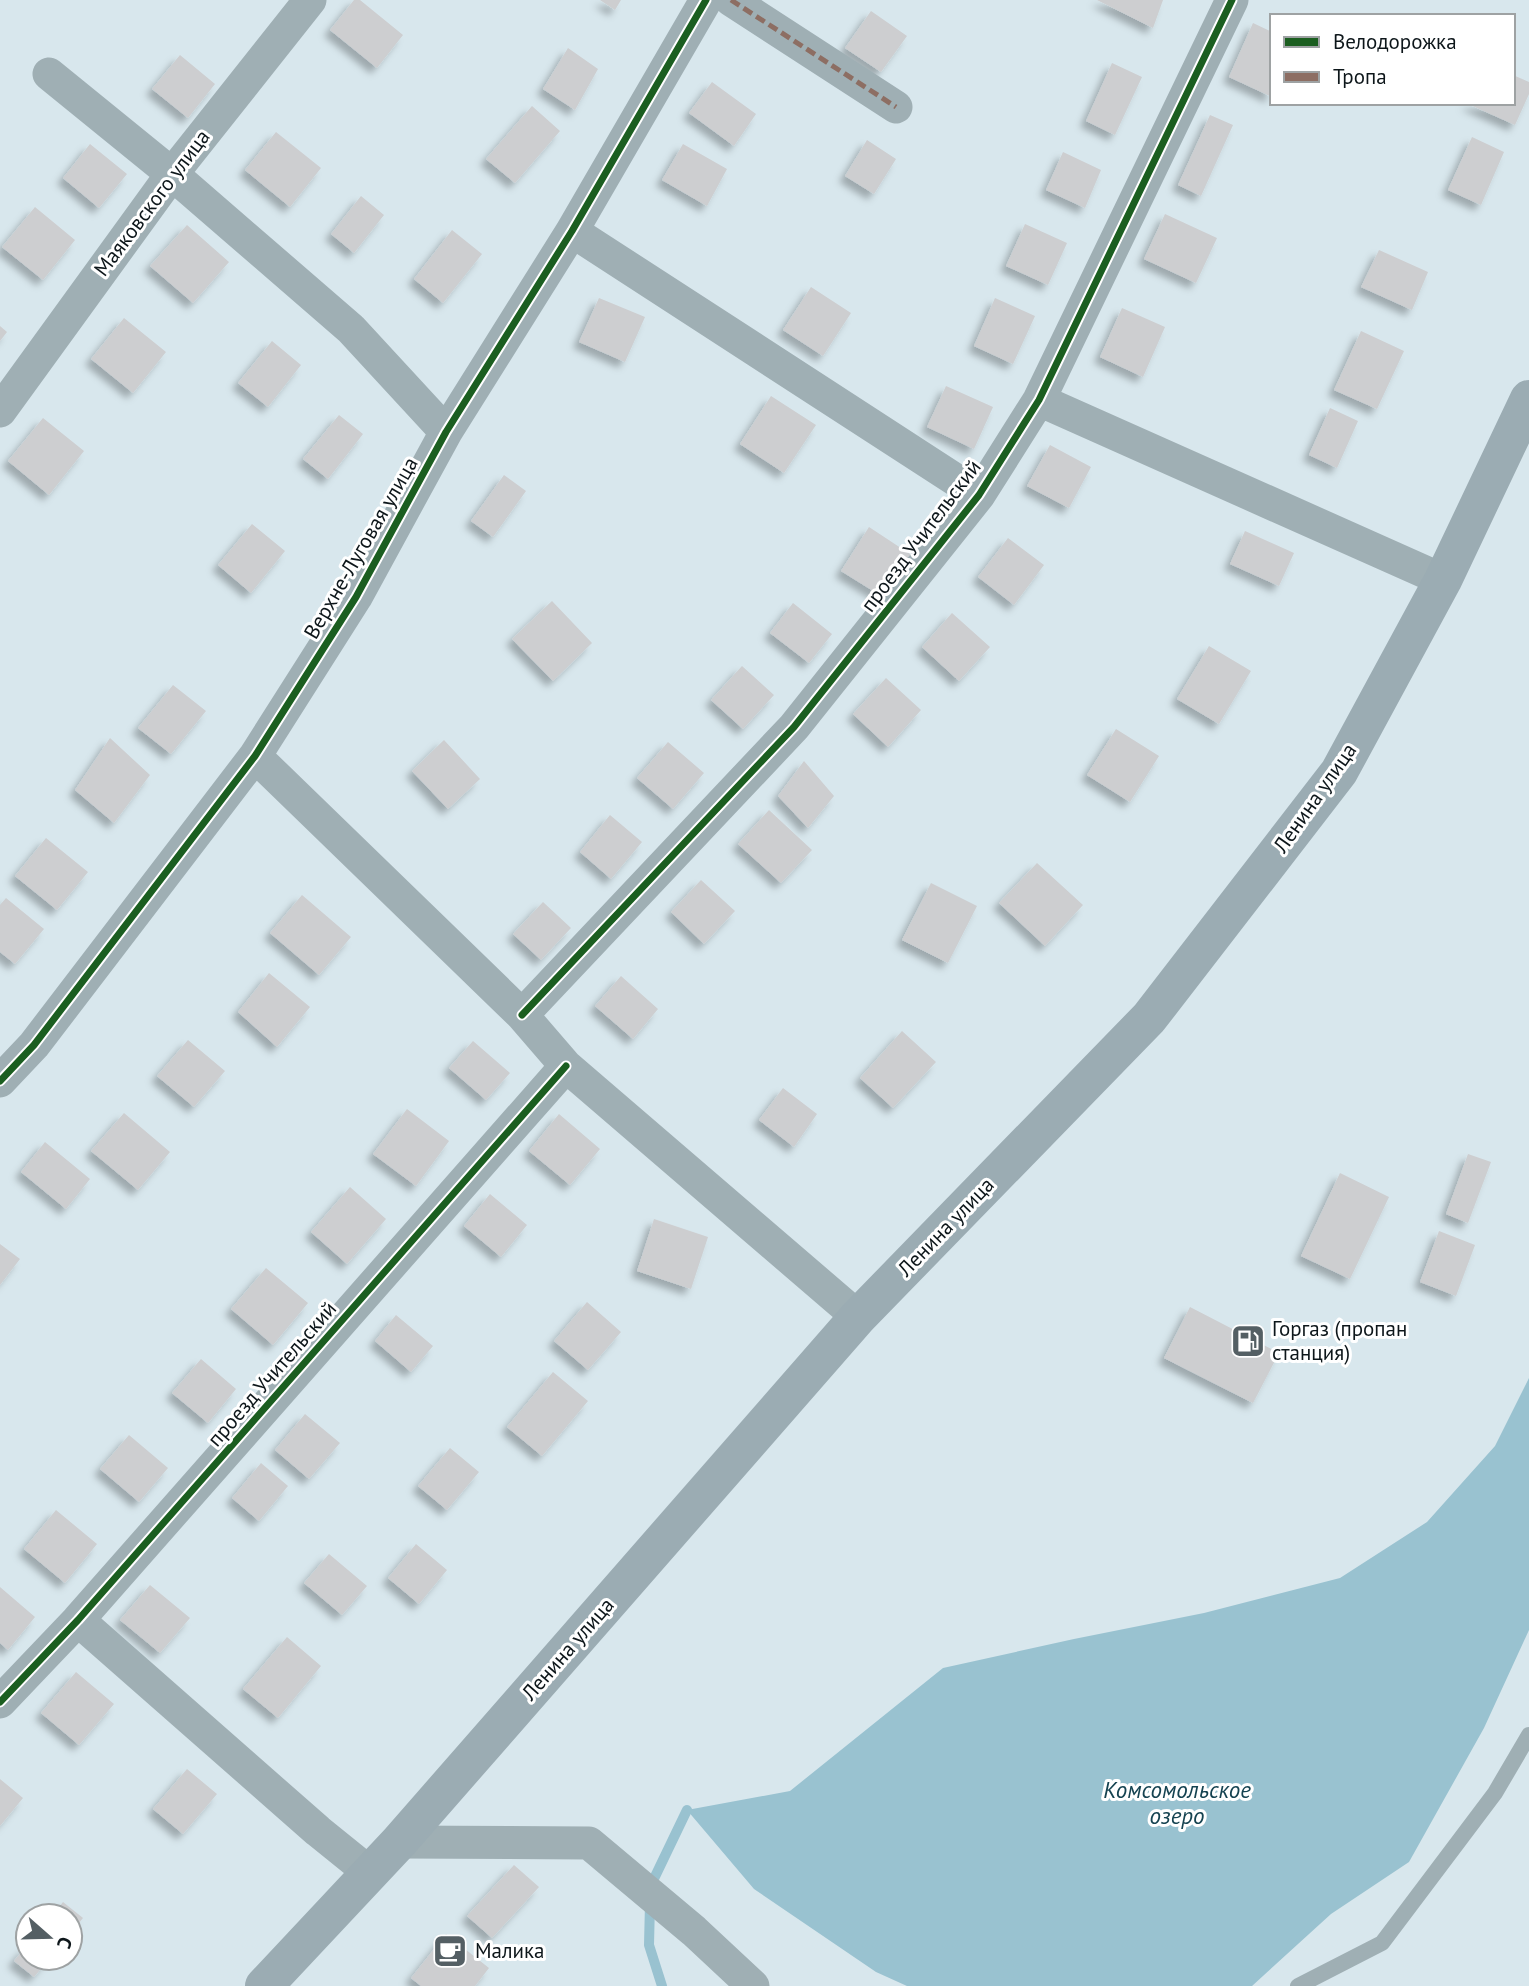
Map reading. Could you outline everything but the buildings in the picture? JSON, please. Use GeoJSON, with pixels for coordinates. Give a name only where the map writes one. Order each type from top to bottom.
{"type":"FeatureCollection","features":[{"type":"Feature","properties":{"kind":"main road","name":"Ленина улица"},"geometry":{"type":"LineString","coordinates":[[264,1986],[399,1842],[858,1317],[1150,1018],[1339,772],[1443,580],[1529,399]]}},
{"type":"Feature","properties":{"kind":"street","name":"Маяковского улица"},"geometry":{"type":"LineString","coordinates":[[0,411],[172,174],[310,0]]}},
{"type":"Feature","properties":{"kind":"street","name":"Верхне-Луговая улица"},"geometry":{"type":"LineString","coordinates":[[0,1081],[34,1045],[255,756],[356,597],[446,432],[572,232],[706,0]]}},
{"type":"Feature","properties":{"kind":"street"},"geometry":{"type":"LineString","coordinates":[[731,0],[896,107]]}},
{"type":"Feature","properties":{"kind":"street","name":"проезд Учительский"},"geometry":{"type":"LineString","coordinates":[[522,1015],[794,727],[979,495],[1039,400],[1232,0]]}},
{"type":"Feature","properties":{"kind":"street"},"geometry":{"type":"LineString","coordinates":[[49,74],[172,174],[351,329],[446,432]]}},
{"type":"Feature","properties":{"kind":"street"},"geometry":{"type":"LineString","coordinates":[[572,232],[979,495]]}},
{"type":"Feature","properties":{"kind":"street"},"geometry":{"type":"LineString","coordinates":[[1039,400],[1443,580]]}},
{"type":"Feature","properties":{"kind":"street"},"geometry":{"type":"LineString","coordinates":[[255,756],[522,1015],[566,1066],[858,1317]]}},
{"type":"Feature","properties":{"kind":"street","name":"проезд Учительский"},"geometry":{"type":"LineString","coordinates":[[0,1702],[78,1620],[566,1066]]}},
{"type":"Feature","properties":{"kind":"street"},"geometry":{"type":"LineString","coordinates":[[78,1620],[317,1831],[370,1873]]}},
{"type":"Feature","properties":{"kind":"street"},"geometry":{"type":"LineString","coordinates":[[399,1842],[589,1843],[694,1931],[753,1986]]}},
{"type":"Feature","properties":{"kind":"lane"},"geometry":{"type":"LineString","coordinates":[[1298,1986],[1382,1943],[1495,1793],[1529,1735]]}},
{"type":"Feature","properties":{"kind":"water","name":"Комсомольское озеро"},"geometry":{"type":"Polygon","coordinates":[[[1529,1378],[1529,1630],[1484,1728],[1409,1862],[1331,1914],[1252,1986],[907,1986],[876,1972],[754,1889],[687,1810],[790,1791],[943,1668],[1204,1613],[1340,1578],[1427,1522],[1495,1446],[1529,1378]]]}},
{"type":"Feature","properties":{"kind":"waterway"},"geometry":{"type":"LineString","coordinates":[[650,1887],[687,1810]]}},
{"type":"Feature","properties":{"kind":"waterway"},"geometry":{"type":"LineString","coordinates":[[650,1903],[649,1945],[662,1986]]}},
{"type":"Feature","properties":{"kind":"marked path"},"geometry":{"type":"LineString","coordinates":[[731,0],[896,107]]}},
{"type":"Feature","properties":{"kind":"cycle path"},"geometry":{"type":"LineString","coordinates":[[0,1081],[34,1045],[255,756],[356,597],[446,432],[572,231],[706,0]]}},
{"type":"Feature","properties":{"kind":"cycle path"},"geometry":{"type":"LineString","coordinates":[[522,1015],[794,727],[979,495],[1039,400],[1232,0]]}},
{"type":"Feature","properties":{"kind":"cycle path"},"geometry":{"type":"LineString","coordinates":[[0,1702],[78,1620],[566,1066]]}},
{"type":"Feature","properties":{"kind":"place","name":"Горгаз (пропан станция)"},"geometry":{"type":"Point","coordinates":[1248,1341]}},
{"type":"Feature","properties":{"kind":"place","name":"Малика"},"geometry":{"type":"Point","coordinates":[450,1951]}}]}
